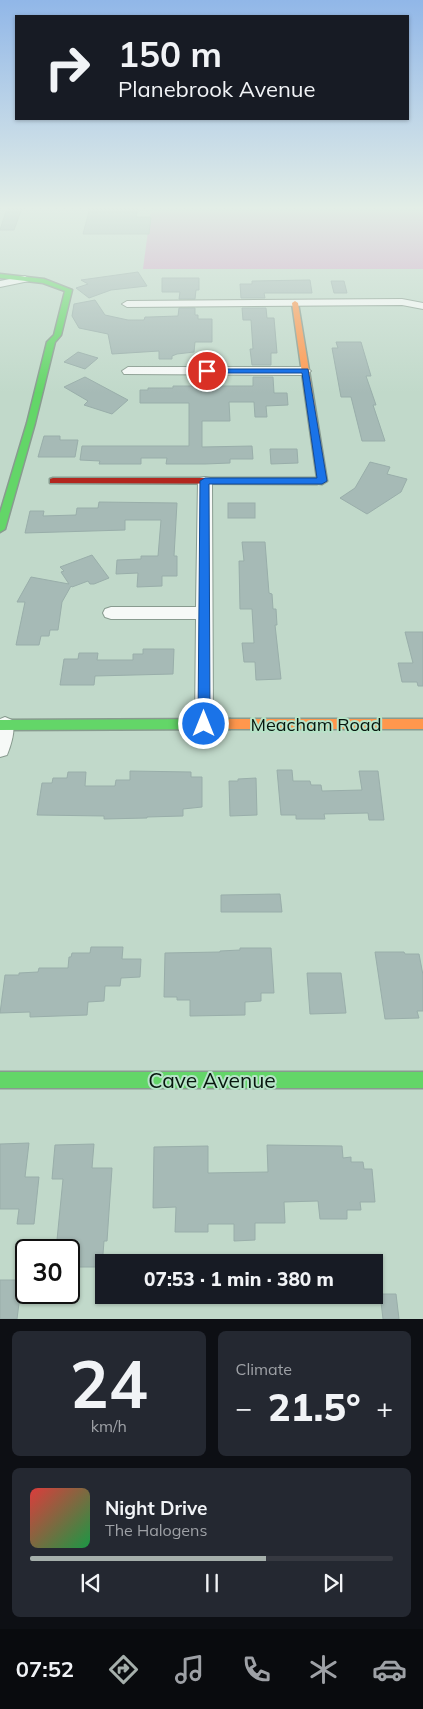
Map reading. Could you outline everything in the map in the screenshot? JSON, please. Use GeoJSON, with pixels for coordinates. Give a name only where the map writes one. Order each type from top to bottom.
{"type":"FeatureCollection","features":[{"type":"Feature","properties":{"kind":"street"},"geometry":{"type":"LineString","coordinates":[[0,276],[47,282],[63,286],[69,290],[57,335],[51,342],[31,423],[0,529]]}},
{"type":"Feature","properties":{"kind":"street"},"geometry":{"type":"LineString","coordinates":[[0,284],[25,279]]}},
{"type":"Feature","properties":{"kind":"street"},"geometry":{"type":"LineString","coordinates":[[127,304],[402,302],[423,306]]}},
{"type":"Feature","properties":{"kind":"street"},"geometry":{"type":"LineString","coordinates":[[53,481],[322,481],[295,303]]}},
{"type":"Feature","properties":{"kind":"street"},"geometry":{"type":"LineString","coordinates":[[128,371],[306,371]]}},
{"type":"Feature","properties":{"kind":"street"},"geometry":{"type":"LineString","coordinates":[[204,724],[205,481]]}},
{"type":"Feature","properties":{"kind":"street"},"geometry":{"type":"LineString","coordinates":[[111,614],[204,613]]}},
{"type":"Feature","properties":{"kind":"street","name":"Meacham Road"},"geometry":{"type":"LineString","coordinates":[[3,725],[423,724]]}},
{"type":"Feature","properties":{"kind":"street"},"geometry":{"type":"LineString","coordinates":[[0,749],[3,725]]}},
{"type":"Feature","properties":{"kind":"street","name":"Cave Avenue"},"geometry":{"type":"LineString","coordinates":[[0,1080],[423,1080]]}},
{"type":"Feature","properties":{"kind":"building"},"geometry":{"type":"Polygon","coordinates":[[[138,272],[147,286],[111,290],[89,298],[76,288],[88,284],[81,280],[138,272]]]}},
{"type":"Feature","properties":{"kind":"building"},"geometry":{"type":"Polygon","coordinates":[[[162,278],[199,278],[199,290],[196,290],[195,299],[179,299],[180,292],[162,292],[162,278]]]}},
{"type":"Feature","properties":{"kind":"building"},"geometry":{"type":"Polygon","coordinates":[[[310,280],[312,293],[264,293],[265,298],[241,298],[240,284],[252,284],[252,281],[310,280]]]}},
{"type":"Feature","properties":{"kind":"building"},"geometry":{"type":"Polygon","coordinates":[[[331,281],[344,281],[347,293],[334,293],[331,281]]]}},
{"type":"Feature","properties":{"kind":"building"},"geometry":{"type":"Polygon","coordinates":[[[95,300],[105,315],[128,320],[144,320],[145,317],[178,316],[179,308],[195,308],[195,315],[198,315],[198,319],[212,319],[212,342],[195,342],[194,352],[177,354],[172,356],[172,359],[159,359],[159,351],[112,354],[108,334],[79,328],[72,316],[74,304],[95,300]]]}},
{"type":"Feature","properties":{"kind":"building"},"geometry":{"type":"Polygon","coordinates":[[[242,308],[266,308],[267,318],[274,318],[277,353],[271,353],[271,365],[252,365],[250,349],[253,349],[251,320],[243,320],[242,308]]]}},
{"type":"Feature","properties":{"kind":"building"},"geometry":{"type":"Polygon","coordinates":[[[336,342],[361,342],[371,376],[366,376],[376,405],[373,405],[385,441],[362,441],[351,397],[341,397],[332,348],[338,348],[336,342]]]}},
{"type":"Feature","properties":{"kind":"building"},"geometry":{"type":"Polygon","coordinates":[[[78,352],[98,358],[85,369],[64,362],[78,352]]]}},
{"type":"Feature","properties":{"kind":"building"},"geometry":{"type":"Polygon","coordinates":[[[85,377],[128,400],[112,414],[84,405],[88,401],[64,387],[85,377]]]}},
{"type":"Feature","properties":{"kind":"building"},"geometry":{"type":"Polygon","coordinates":[[[253,377],[273,377],[274,393],[287,393],[288,405],[266,406],[267,417],[255,417],[254,402],[229,402],[230,421],[202,421],[202,447],[252,446],[253,459],[230,459],[230,463],[205,464],[166,464],[167,458],[141,458],[141,464],[99,464],[100,461],[80,460],[82,446],[189,446],[189,403],[140,403],[140,390],[148,390],[148,388],[173,388],[173,386],[253,386],[253,377]]]}},
{"type":"Feature","properties":{"kind":"building"},"geometry":{"type":"Polygon","coordinates":[[[44,436],[60,436],[60,440],[78,440],[75,457],[38,457],[44,436]]]}},
{"type":"Feature","properties":{"kind":"building"},"geometry":{"type":"Polygon","coordinates":[[[270,449],[297,449],[298,463],[271,464],[270,449]]]}},
{"type":"Feature","properties":{"kind":"building"},"geometry":{"type":"Polygon","coordinates":[[[370,462],[390,467],[387,474],[407,479],[401,492],[367,514],[340,498],[355,488],[370,462]]]}},
{"type":"Feature","properties":{"kind":"building"},"geometry":{"type":"Polygon","coordinates":[[[99,502],[177,503],[174,556],[177,556],[177,576],[162,576],[162,586],[137,587],[138,573],[116,574],[117,560],[141,559],[141,556],[158,556],[161,520],[125,520],[125,530],[25,533],[30,511],[44,511],[43,516],[76,515],[77,508],[98,508],[99,502]]]}},
{"type":"Feature","properties":{"kind":"building"},"geometry":{"type":"Polygon","coordinates":[[[228,503],[255,503],[255,518],[228,518],[228,503]]]}},
{"type":"Feature","properties":{"kind":"building"},"geometry":{"type":"Polygon","coordinates":[[[242,542],[265,542],[269,593],[272,594],[273,609],[276,609],[277,625],[275,625],[281,679],[256,680],[255,662],[244,662],[242,643],[254,643],[252,609],[240,609],[239,561],[244,561],[242,542]]]}},
{"type":"Feature","properties":{"kind":"building"},"geometry":{"type":"Polygon","coordinates":[[[92,555],[109,578],[94,584],[90,584],[88,581],[71,586],[62,602],[58,630],[50,630],[49,636],[41,636],[39,645],[16,645],[25,602],[17,602],[31,577],[69,584],[61,572],[64,571],[60,567],[92,555]]]}},
{"type":"Feature","properties":{"kind":"building"},"geometry":{"type":"Polygon","coordinates":[[[405,632],[423,632],[423,686],[418,686],[417,682],[402,682],[398,663],[413,663],[405,632]]]}},
{"type":"Feature","properties":{"kind":"building"},"geometry":{"type":"Polygon","coordinates":[[[143,649],[174,649],[173,674],[95,676],[94,685],[60,685],[64,659],[78,659],[79,653],[98,653],[97,660],[133,660],[133,654],[143,654],[143,649]]]}},
{"type":"Feature","properties":{"kind":"building"},"geometry":{"type":"Polygon","coordinates":[[[277,770],[292,770],[293,781],[310,781],[311,785],[321,785],[322,791],[362,790],[359,771],[378,771],[384,820],[369,820],[368,813],[324,814],[325,819],[296,819],[296,815],[281,815],[277,770]]]}},
{"type":"Feature","properties":{"kind":"building"},"geometry":{"type":"Polygon","coordinates":[[[130,771],[191,772],[191,777],[202,777],[202,807],[183,809],[183,816],[147,818],[104,819],[104,816],[37,815],[42,783],[52,783],[53,778],[67,778],[68,772],[86,772],[85,786],[115,786],[116,780],[130,780],[130,771]]]}},
{"type":"Feature","properties":{"kind":"building"},"geometry":{"type":"Polygon","coordinates":[[[256,778],[257,815],[230,816],[229,781],[256,778]]]}},
{"type":"Feature","properties":{"kind":"building"},"geometry":{"type":"Polygon","coordinates":[[[280,894],[282,912],[221,912],[221,895],[280,894]]]}},
{"type":"Feature","properties":{"kind":"building"},"geometry":{"type":"Polygon","coordinates":[[[91,947],[123,947],[122,959],[141,959],[140,977],[121,978],[120,986],[105,986],[104,1001],[88,1002],[87,1015],[30,1017],[30,1012],[0,1013],[5,975],[38,972],[39,968],[68,968],[69,957],[71,957],[72,953],[90,953],[91,947]]]}},
{"type":"Feature","properties":{"kind":"building"},"geometry":{"type":"Polygon","coordinates":[[[240,948],[271,948],[274,993],[261,993],[261,1001],[245,1002],[245,1015],[190,1016],[190,1000],[164,997],[165,953],[220,952],[240,950],[240,948]]]}},
{"type":"Feature","properties":{"kind":"building"},"geometry":{"type":"Polygon","coordinates":[[[375,952],[419,954],[423,975],[423,1011],[417,1011],[419,1018],[385,1019],[375,952]]]}},
{"type":"Feature","properties":{"kind":"building"},"geometry":{"type":"Polygon","coordinates":[[[307,973],[341,973],[346,1013],[310,1014],[307,973]]]}},
{"type":"Feature","properties":{"kind":"building"},"geometry":{"type":"Polygon","coordinates":[[[29,1143],[25,1177],[39,1177],[34,1224],[17,1224],[19,1209],[0,1209],[0,1144],[29,1143]]]}},
{"type":"Feature","properties":{"kind":"building"},"geometry":{"type":"Polygon","coordinates":[[[94,1144],[92,1168],[112,1168],[107,1241],[104,1241],[103,1254],[95,1254],[95,1267],[80,1267],[80,1239],[57,1239],[63,1179],[52,1179],[55,1145],[94,1144]]]}},
{"type":"Feature","properties":{"kind":"building"},"geometry":{"type":"Polygon","coordinates":[[[267,1145],[342,1146],[343,1158],[351,1157],[351,1162],[363,1162],[364,1169],[372,1169],[375,1202],[360,1202],[361,1210],[347,1210],[347,1219],[320,1219],[318,1201],[284,1202],[285,1223],[255,1223],[255,1240],[234,1241],[234,1224],[208,1224],[208,1232],[175,1232],[176,1207],[153,1208],[154,1147],[208,1146],[208,1173],[268,1172],[267,1145]]]}},
{"type":"Feature","properties":{"kind":"building"},"geometry":{"type":"Polygon","coordinates":[[[0,1280],[15,1280],[15,1304],[19,1304],[17,1319],[0,1319],[0,1280]]]}},
{"type":"Feature","properties":{"kind":"building"},"geometry":{"type":"Polygon","coordinates":[[[383,1294],[396,1294],[399,1319],[383,1319],[381,1304],[383,1304],[383,1294]]]}},
{"type":"Feature","properties":{"kind":"traffic: fast"},"geometry":{"type":"LineString","coordinates":[[0,276],[44,281],[69,290],[57,335],[51,342],[31,423],[0,529]]}},
{"type":"Feature","properties":{"kind":"traffic: fast"},"geometry":{"type":"LineString","coordinates":[[0,725],[230,724]]}},
{"type":"Feature","properties":{"kind":"traffic: fast"},"geometry":{"type":"LineString","coordinates":[[0,1080],[423,1080]]}},
{"type":"Feature","properties":{"kind":"traffic: slow"},"geometry":{"type":"LineString","coordinates":[[295,303],[322,481],[317,481]]}},
{"type":"Feature","properties":{"kind":"traffic: slow"},"geometry":{"type":"LineString","coordinates":[[230,724],[423,724]]}},
{"type":"Feature","properties":{"kind":"traffic: jam"},"geometry":{"type":"LineString","coordinates":[[53,481],[317,481]]}},
{"type":"Feature","properties":{"kind":"route"},"geometry":{"type":"LineString","coordinates":[[204,724],[205,481],[322,481],[306,371],[207,371]]}}]}
